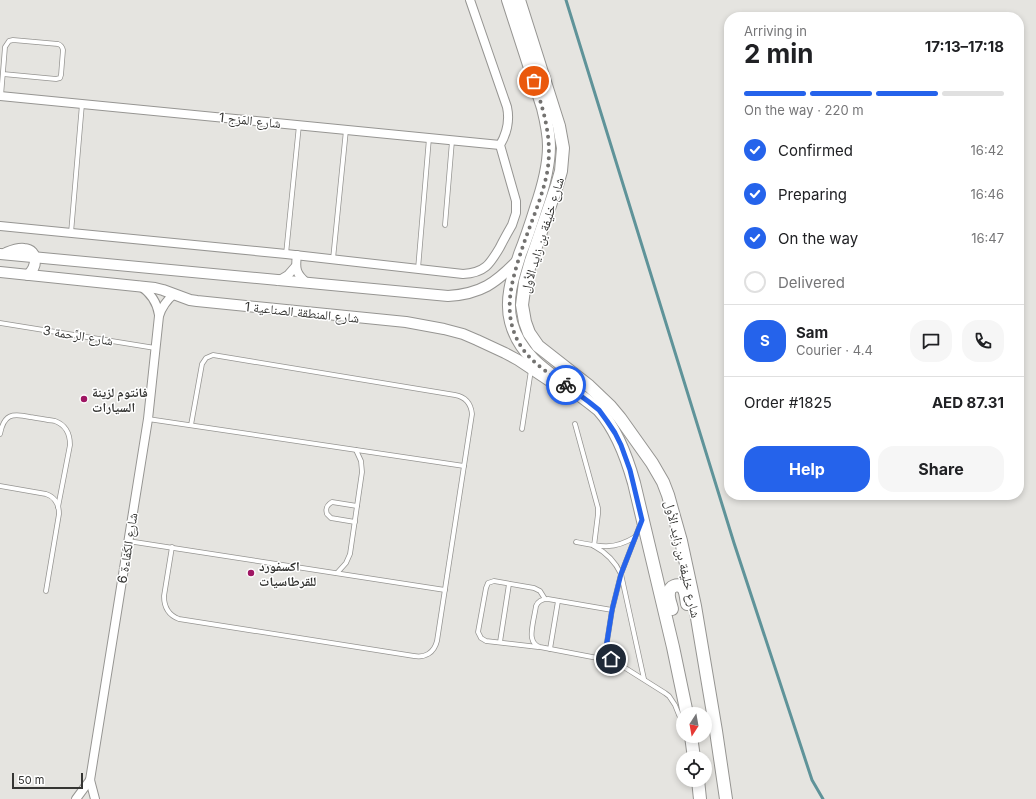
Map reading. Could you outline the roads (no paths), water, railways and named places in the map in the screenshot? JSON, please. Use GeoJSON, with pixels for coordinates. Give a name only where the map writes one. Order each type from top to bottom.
{"type":"FeatureCollection","features":[{"type":"Feature","properties":{"kind":"main road","name":"شارع خليفة بن زايد الأول"},"geometry":{"type":"LineString","coordinates":[[508,0],[543,108],[549,146],[547,172],[543,188],[513,278],[509,304],[511,321],[522,348],[535,362],[599,410],[621,445],[630,470],[686,707]]}},
{"type":"Feature","properties":{"kind":"main road","name":"شارع خليفة بن زايد الأول"},"geometry":{"type":"LineString","coordinates":[[519,0],[560,126],[563,148],[561,171],[525,282],[522,305],[525,322],[538,346],[589,386],[610,406],[658,472],[668,495],[681,541],[696,606],[726,799]]}},
{"type":"Feature","properties":{"kind":"main road"},"geometry":{"type":"LineString","coordinates":[[683,691],[685,680],[684,668],[668,593],[673,586],[681,586],[684,590],[696,648],[698,654],[705,663]]}},
{"type":"Feature","properties":{"kind":"main road"},"geometry":{"type":"LineString","coordinates":[[699,787],[700,799]]}},
{"type":"Feature","properties":{"kind":"street"},"geometry":{"type":"LineString","coordinates":[[0,226],[297,255],[463,274],[470,274],[482,270],[492,261],[512,225],[516,213],[516,207],[515,196],[500,145],[508,127],[509,114],[470,0]]}},
{"type":"Feature","properties":{"kind":"street","name":"شارع المَزج 1"},"geometry":{"type":"LineString","coordinates":[[0,96],[500,145]]}},
{"type":"Feature","properties":{"kind":"street"},"geometry":{"type":"LineString","coordinates":[[1,254],[307,284],[448,296],[480,290],[505,273],[519,259]]}},
{"type":"Feature","properties":{"kind":"street"},"geometry":{"type":"LineString","coordinates":[[297,255],[296,266],[300,276],[307,284]]}},
{"type":"Feature","properties":{"kind":"street"},"geometry":{"type":"LineString","coordinates":[[28,275],[34,269],[35,258]]}},
{"type":"Feature","properties":{"kind":"street"},"geometry":{"type":"LineString","coordinates":[[278,281],[288,275],[296,266]]}},
{"type":"Feature","properties":{"kind":"street","name":"شارع المنطقة الصناعية 1"},"geometry":{"type":"LineString","coordinates":[[0,272],[140,285],[197,301],[406,322],[438,327],[463,334],[484,343],[532,369],[566,392],[589,402]]}},
{"type":"Feature","properties":{"kind":"street","name":"شارع الكَفاءة 6"},"geometry":{"type":"LineString","coordinates":[[95,799],[90,780],[148,419],[159,316],[154,298],[140,285]]}},
{"type":"Feature","properties":{"kind":"street","name":"شارع الكَفاءة 6"},"geometry":{"type":"LineString","coordinates":[[159,316],[167,300],[174,294]]}},
{"type":"Feature","properties":{"kind":"street","name":"شارع الكَفاءة 6"},"geometry":{"type":"LineString","coordinates":[[76,799],[90,780]]}},
{"type":"Feature","properties":{"kind":"lane"},"geometry":{"type":"LineString","coordinates":[[0,96],[5,47],[7,42],[11,40],[61,45],[63,50],[62,75],[58,79],[3,74]]}},
{"type":"Feature","properties":{"kind":"lane"},"geometry":{"type":"LineString","coordinates":[[71,233],[82,104]]}},
{"type":"Feature","properties":{"kind":"lane"},"geometry":{"type":"LineString","coordinates":[[286,254],[299,125]]}},
{"type":"Feature","properties":{"kind":"lane"},"geometry":{"type":"LineString","coordinates":[[333,259],[346,130]]}},
{"type":"Feature","properties":{"kind":"lane"},"geometry":{"type":"LineString","coordinates":[[418,269],[429,138]]}},
{"type":"Feature","properties":{"kind":"lane"},"geometry":{"type":"LineString","coordinates":[[445,225],[452,140]]}},
{"type":"Feature","properties":{"kind":"lane","name":"شارع الرَّحمة 3"},"geometry":{"type":"LineString","coordinates":[[0,322],[156,348]]}},
{"type":"Feature","properties":{"kind":"lane"},"geometry":{"type":"LineString","coordinates":[[172,547],[164,601],[167,611],[174,617],[186,621],[398,654],[419,657],[424,656],[434,649],[437,641],[472,414],[470,404],[460,396],[216,355],[209,356],[202,364],[191,425]]}},
{"type":"Feature","properties":{"kind":"lane"},"geometry":{"type":"LineString","coordinates":[[522,429],[532,369]]}},
{"type":"Feature","properties":{"kind":"lane"},"geometry":{"type":"LineString","coordinates":[[0,434],[2,424],[5,420],[18,414],[60,423],[67,430],[69,435],[70,445],[58,506],[59,514],[46,590]]}},
{"type":"Feature","properties":{"kind":"lane"},"geometry":{"type":"LineString","coordinates":[[148,419],[464,466]]}},
{"type":"Feature","properties":{"kind":"lane"},"geometry":{"type":"LineString","coordinates":[[575,424],[598,508],[594,546]]}},
{"type":"Feature","properties":{"kind":"lane"},"geometry":{"type":"LineString","coordinates":[[337,573],[346,562],[350,554],[355,522],[362,472],[359,455],[356,450]]}},
{"type":"Feature","properties":{"kind":"lane"},"geometry":{"type":"LineString","coordinates":[[0,486],[46,494],[52,497],[58,506]]}},
{"type":"Feature","properties":{"kind":"lane"},"geometry":{"type":"LineString","coordinates":[[355,522],[331,518],[327,514],[326,508],[332,502],[357,506]]}},
{"type":"Feature","properties":{"kind":"lane"},"geometry":{"type":"LineString","coordinates":[[642,520],[621,574],[612,610],[606,648],[608,656],[661,689],[669,696],[676,708]]}},
{"type":"Feature","properties":{"kind":"lane"},"geometry":{"type":"LineString","coordinates":[[576,542],[601,547],[616,546],[636,537]]}},
{"type":"Feature","properties":{"kind":"lane"},"geometry":{"type":"LineString","coordinates":[[128,541],[445,590]]}},
{"type":"Feature","properties":{"kind":"lane"},"geometry":{"type":"LineString","coordinates":[[594,546],[603,551],[617,565],[621,574],[644,679]]}},
{"type":"Feature","properties":{"kind":"lane"},"geometry":{"type":"LineString","coordinates":[[545,599],[537,589],[494,581],[488,583],[486,585],[479,624],[478,632],[481,638],[614,661]]}},
{"type":"Feature","properties":{"kind":"lane"},"geometry":{"type":"LineString","coordinates":[[500,642],[509,584]]}},
{"type":"Feature","properties":{"kind":"lane"},"geometry":{"type":"LineString","coordinates":[[540,648],[534,644],[532,635],[537,603],[542,599],[612,610]]}},
{"type":"Feature","properties":{"kind":"lane"},"geometry":{"type":"LineString","coordinates":[[550,649],[558,601]]}},
{"type":"Feature","properties":{"kind":"waterway"},"geometry":{"type":"LineString","coordinates":[[566,0],[734,543],[812,780],[823,799]]}},
{"type":"Feature","properties":{"kind":"place","name":"فانتوم لزينة السيارات"},"geometry":{"type":"Point","coordinates":[84,399]}},
{"type":"Feature","properties":{"kind":"place","name":"اكسفورد للقرطاسيات"},"geometry":{"type":"Point","coordinates":[251,573]}}]}
